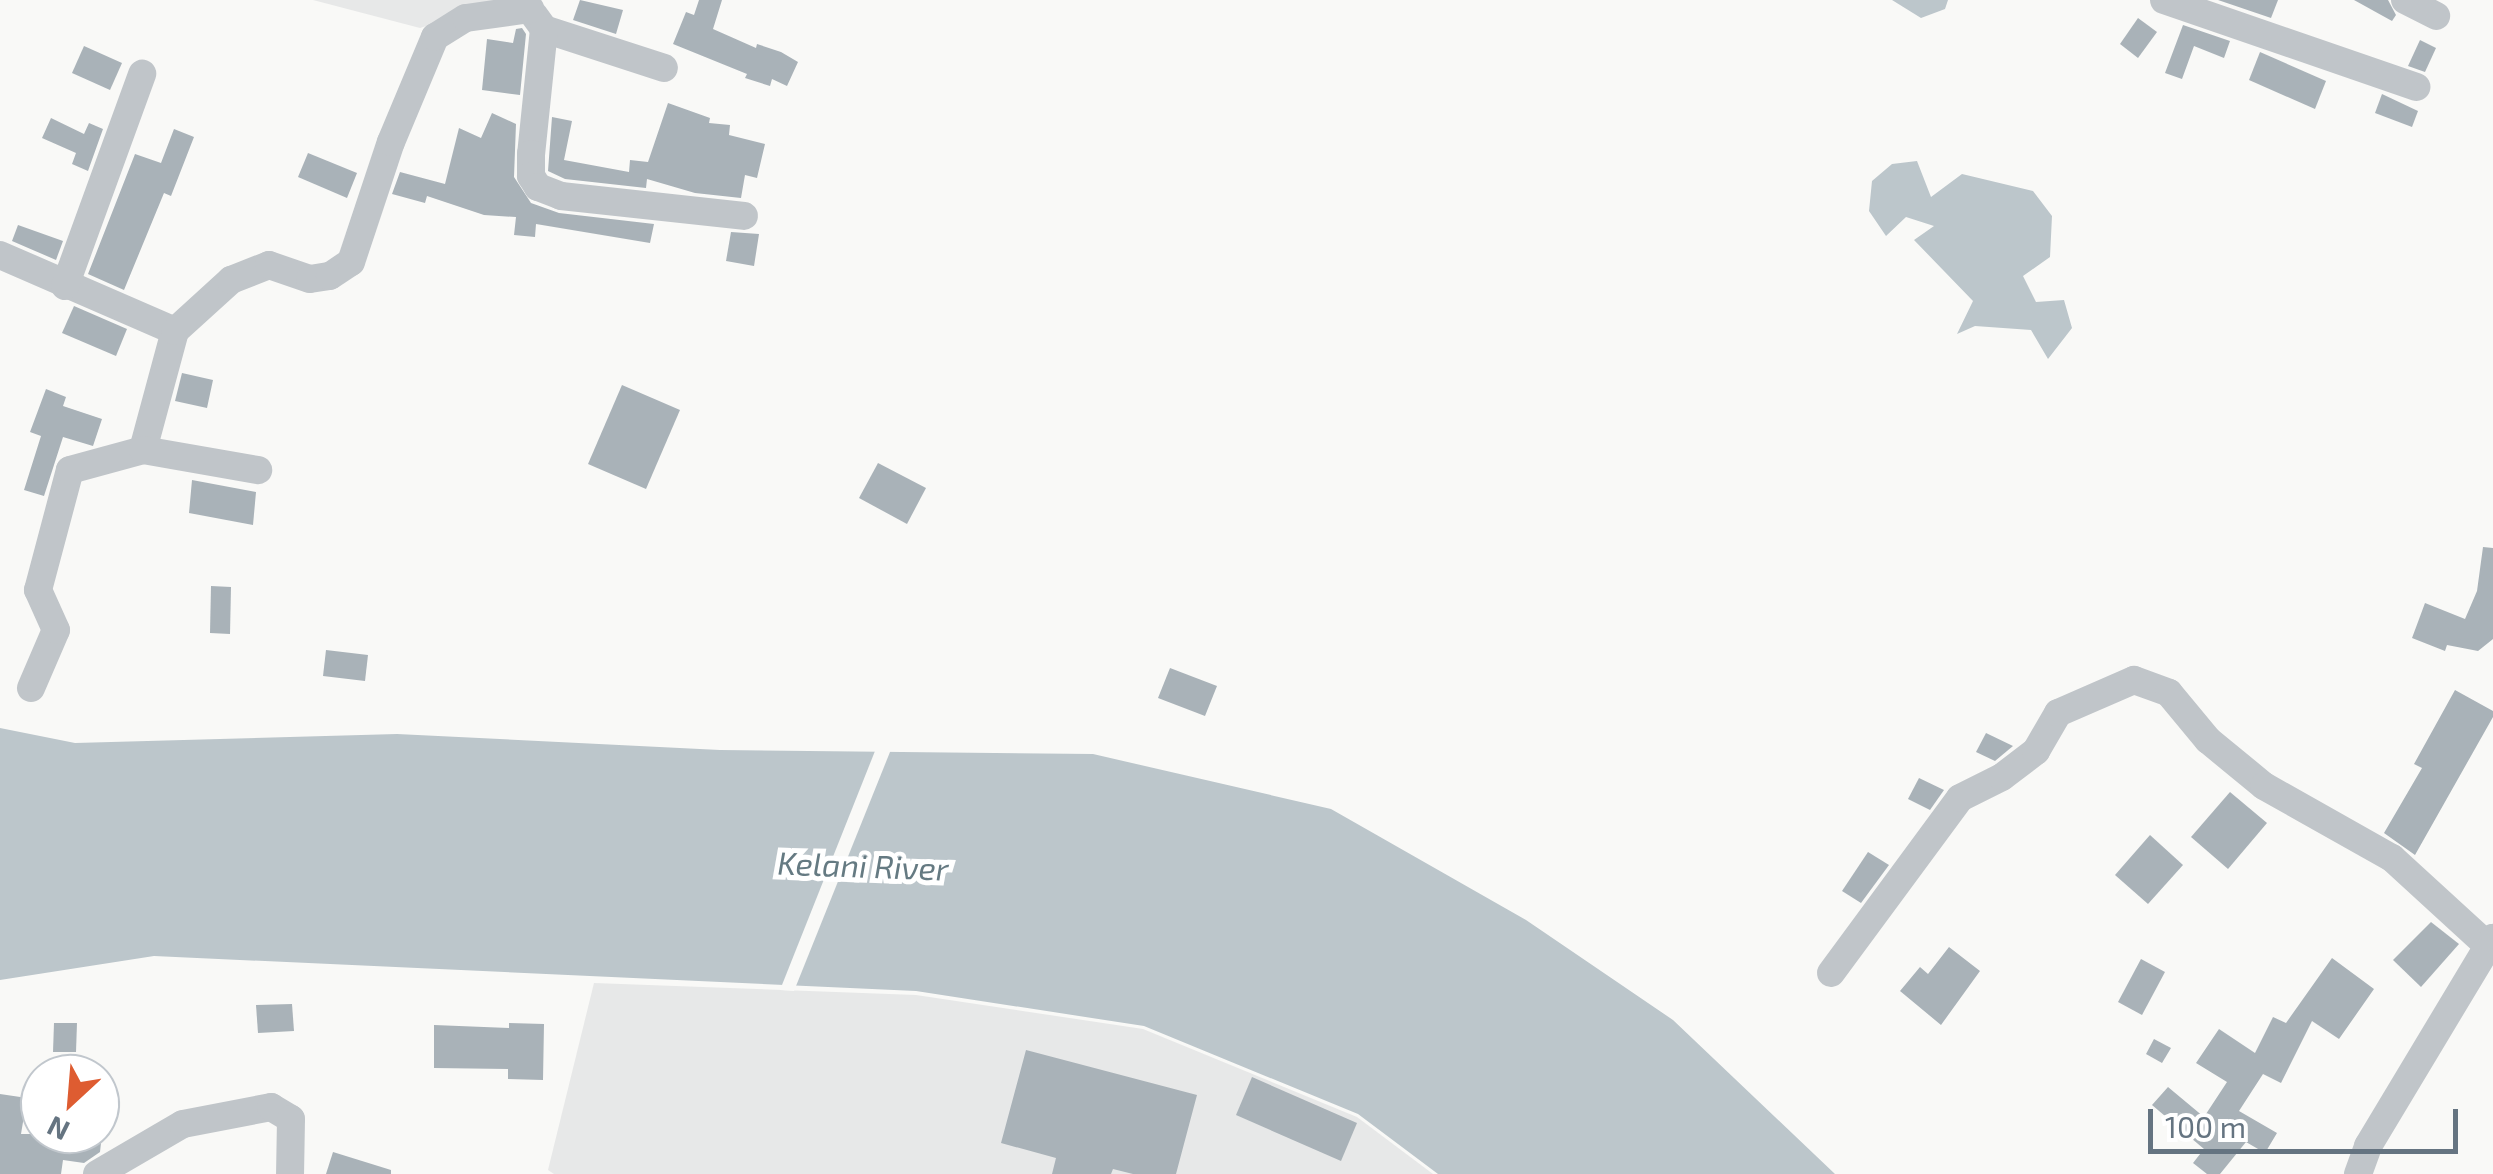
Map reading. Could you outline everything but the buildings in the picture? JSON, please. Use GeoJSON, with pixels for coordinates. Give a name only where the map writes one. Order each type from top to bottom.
{"type":"FeatureCollection","features":[{"type":"Feature","properties":{"kind":"street"},"geometry":{"type":"LineString","coordinates":[[2164,0],[2416,87]]}},
{"type":"Feature","properties":{"kind":"street"},"geometry":{"type":"LineString","coordinates":[[2405,0],[2436,16]]}},
{"type":"Feature","properties":{"kind":"street"},"geometry":{"type":"LineString","coordinates":[[535,13],[531,176],[538,187],[562,196],[744,216]]}},
{"type":"Feature","properties":{"kind":"street"},"geometry":{"type":"LineString","coordinates":[[142,450],[175,331],[231,280],[269,265],[310,278],[330,276],[351,262],[392,142],[434,37],[466,18],[535,13],[664,68]]}},
{"type":"Feature","properties":{"kind":"street"},"geometry":{"type":"LineString","coordinates":[[66,286],[142,74]]}},
{"type":"Feature","properties":{"kind":"street"},"geometry":{"type":"LineString","coordinates":[[0,255],[175,331]]}},
{"type":"Feature","properties":{"kind":"street"},"geometry":{"type":"LineString","coordinates":[[32,688],[56,630],[38,590],[70,470],[142,450],[258,470]]}},
{"type":"Feature","properties":{"kind":"street"},"geometry":{"type":"LineString","coordinates":[[1831,972],[1960,798],[2002,777],[2036,751],[2058,713],[2134,680],[2169,693],[2208,740],[2264,786],[2392,858],[2490,941],[2368,1146],[2358,1174]]}},
{"type":"Feature","properties":{"kind":"street"},"geometry":{"type":"LineString","coordinates":[[97,1174],[183,1124],[272,1107],[290,1118],[290,1174]]}},
{"type":"Feature","properties":{"kind":"shaded area"},"geometry":{"type":"Polygon","coordinates":[[[313,0],[505,0],[420,28],[313,0]]]}},
{"type":"Feature","properties":{"kind":"shaded area"},"geometry":{"type":"Polygon","coordinates":[[[594,983],[916,995],[1143,1029],[1357,1117],[1433,1174],[554,1174],[548,1170],[594,983]]]}},
{"type":"Feature","properties":{"kind":"water"},"geometry":{"type":"Polygon","coordinates":[[[1892,0],[1948,0],[1945,9],[1921,18],[1892,0]]]}},
{"type":"Feature","properties":{"kind":"water"},"geometry":{"type":"Polygon","coordinates":[[[1917,161],[1931,197],[1962,174],[2033,191],[2052,216],[2050,257],[2023,276],[2036,302],[2064,300],[2072,328],[2048,359],[2031,330],[1975,326],[1957,334],[1973,301],[1914,240],[1934,226],[1906,217],[1886,236],[1869,211],[1872,181],[1892,164],[1917,161]]]}},
{"type":"Feature","properties":{"kind":"water","name":"Kelani River"},"geometry":{"type":"Polygon","coordinates":[[[0,728],[75,743],[397,734],[720,750],[1093,754],[1331,809],[1526,920],[1673,1020],[1835,1174],[1438,1174],[1358,1114],[1144,1026],[916,991],[154,956],[0,980],[0,728]]]}},
{"type":"Feature","properties":{"kind":"pier"},"geometry":{"type":"Polygon","coordinates":[[[877,746],[892,747],[794,991],[780,990],[877,746]]]}}]}
